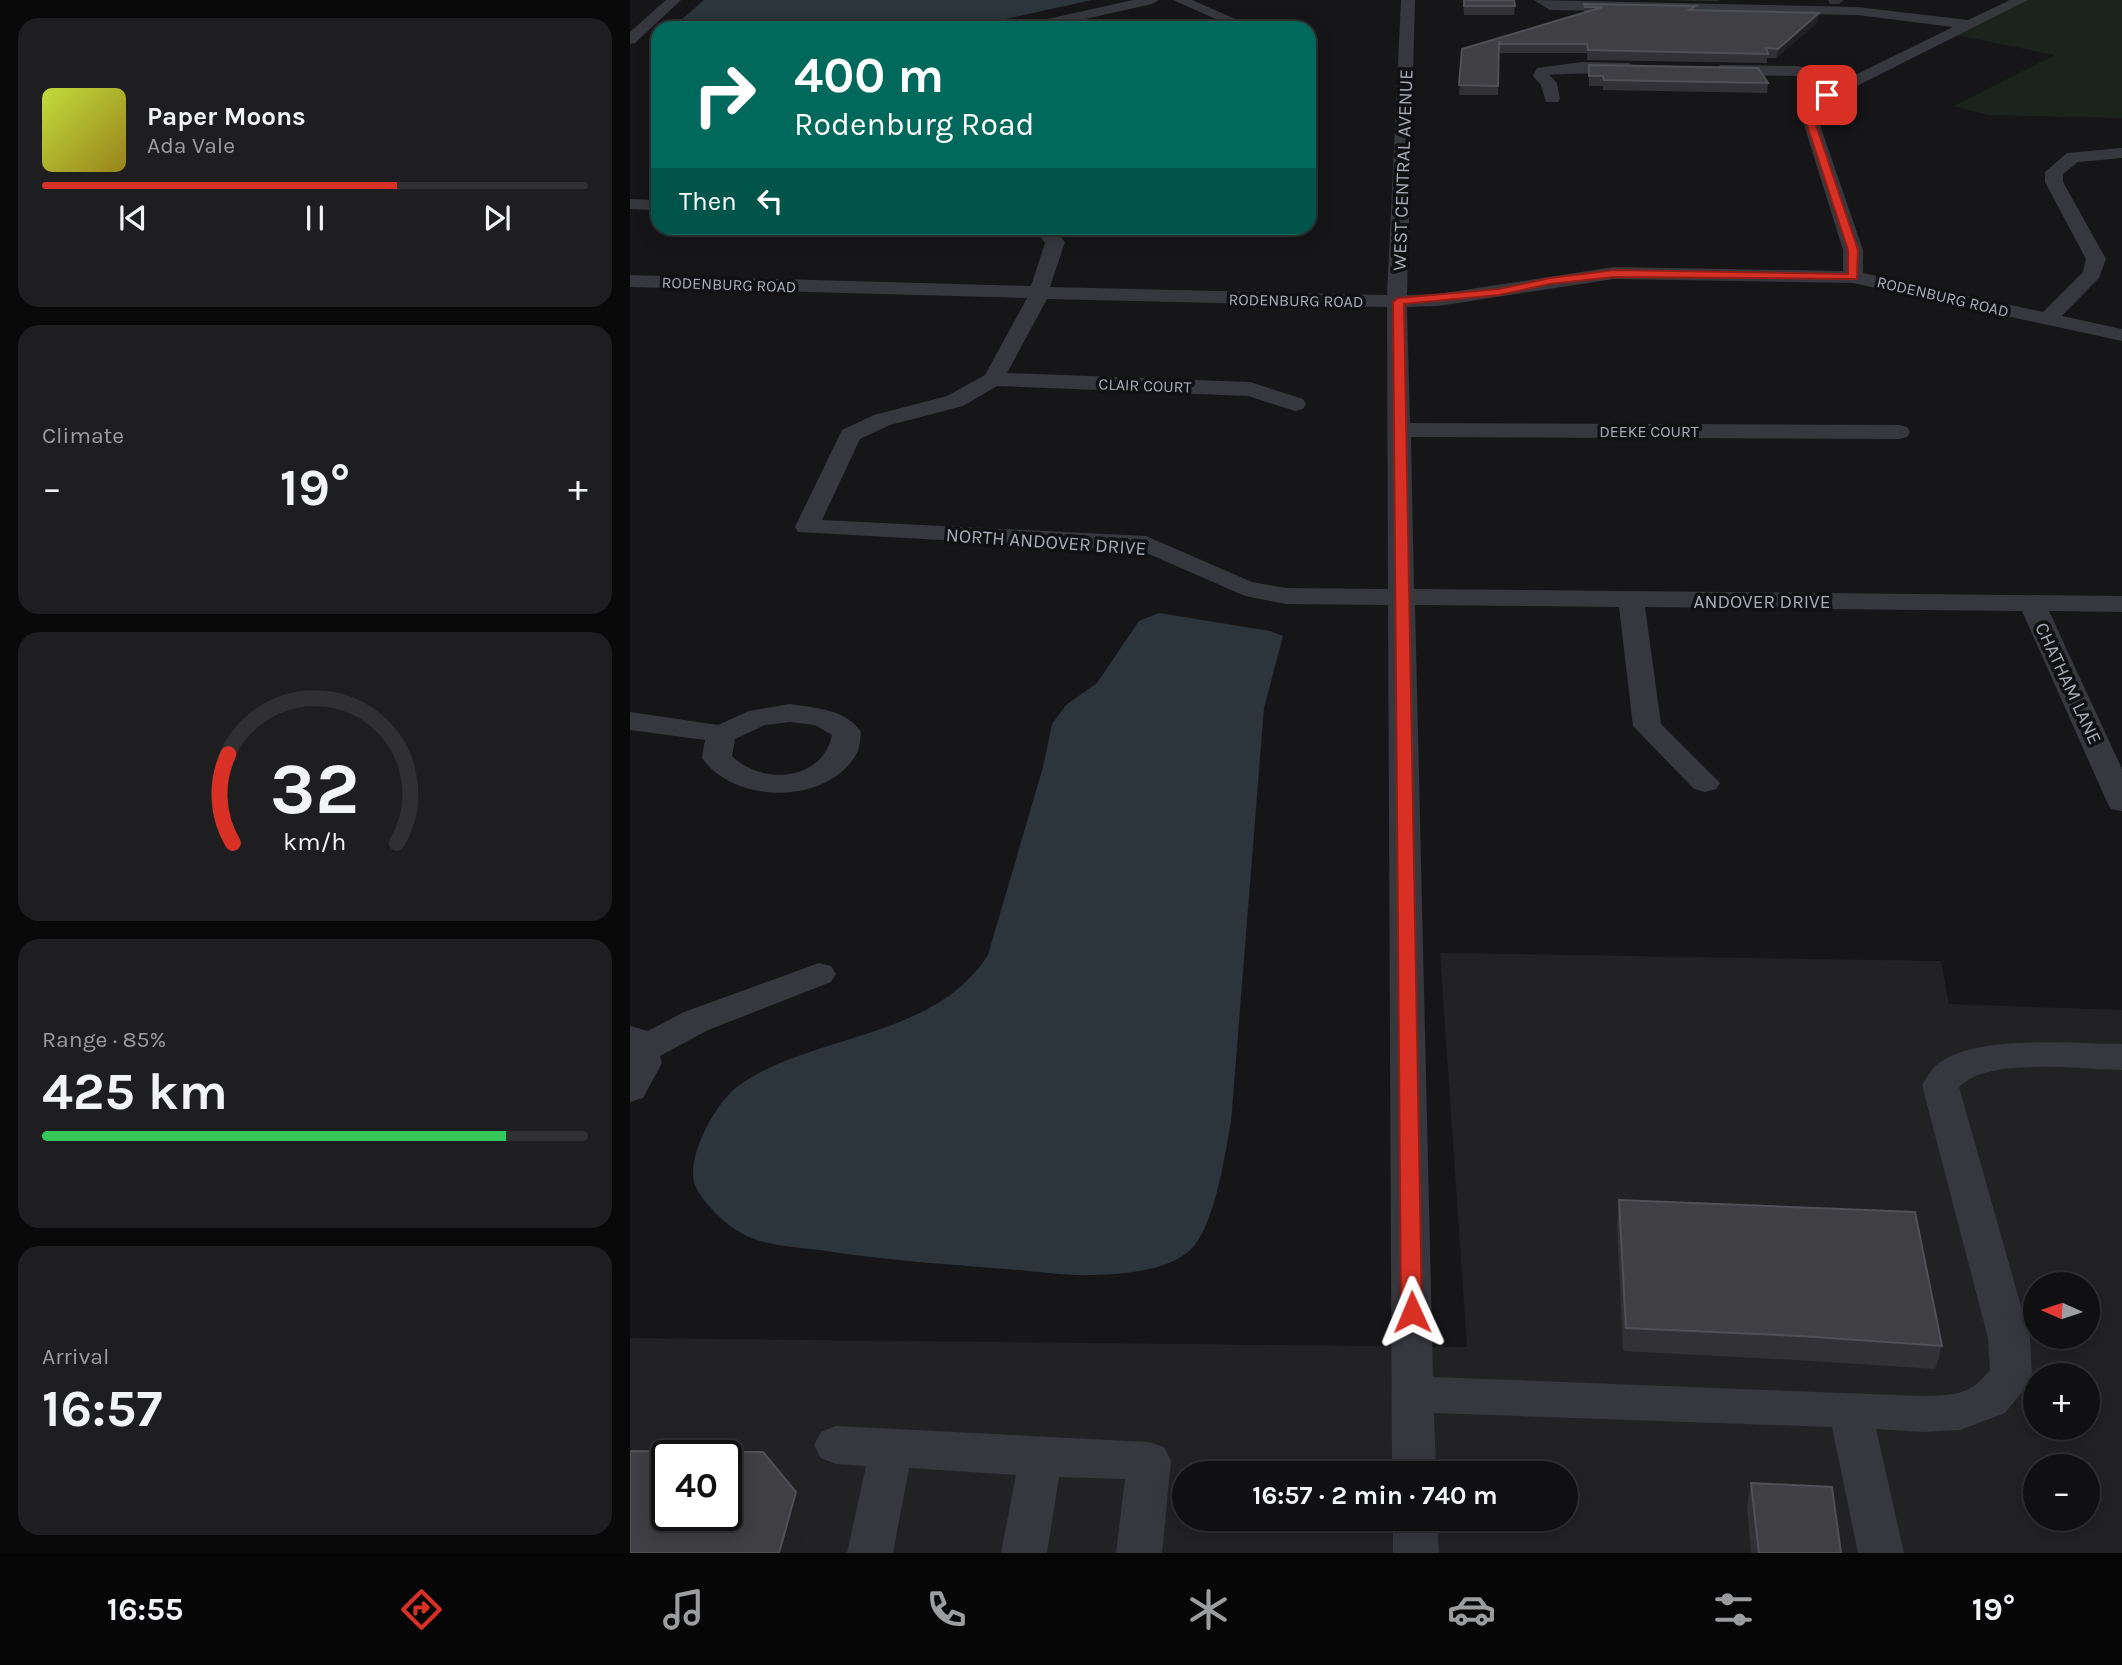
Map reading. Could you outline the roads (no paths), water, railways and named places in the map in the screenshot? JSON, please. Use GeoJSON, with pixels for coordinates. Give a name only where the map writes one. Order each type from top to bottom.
{"type":"FeatureCollection","features":[{"type":"Feature","properties":{"kind":"street"},"geometry":{"type":"LineString","coordinates":[[653,21],[674,0]]}},
{"type":"Feature","properties":{"kind":"street"},"geometry":{"type":"LineString","coordinates":[[1057,21],[1152,0]]}},
{"type":"Feature","properties":{"kind":"street"},"geometry":{"type":"LineString","coordinates":[[1180,0],[1232,21]]}},
{"type":"Feature","properties":{"kind":"street","name":"WEST CENTRAL AVENUE"},"geometry":{"type":"LineString","coordinates":[[1408,0],[1398,302],[1414,1461]]}},
{"type":"Feature","properties":{"kind":"street"},"geometry":{"type":"LineString","coordinates":[[1541,0],[1541,3],[1550,6],[1781,5],[1895,14],[1969,25]]}},
{"type":"Feature","properties":{"kind":"street"},"geometry":{"type":"LineString","coordinates":[[1853,277],[1853,250],[1812,125],[1813,114],[1827,95],[2021,0]]}},
{"type":"Feature","properties":{"kind":"street"},"geometry":{"type":"LineString","coordinates":[[630,43],[651,22]]}},
{"type":"Feature","properties":{"kind":"street"},"geometry":{"type":"LineString","coordinates":[[630,43],[649,46]]}},
{"type":"Feature","properties":{"kind":"street"},"geometry":{"type":"LineString","coordinates":[[1552,99],[1549,83],[1541,76],[1543,71],[1582,67],[1646,68]]}},
{"type":"Feature","properties":{"kind":"street"},"geometry":{"type":"LineString","coordinates":[[1701,69],[1798,71],[1852,82]]}},
{"type":"Feature","properties":{"kind":"street"},"geometry":{"type":"LineString","coordinates":[[2046,320],[2092,274],[2096,259],[2054,182],[2054,172],[2073,157],[2122,153]]}},
{"type":"Feature","properties":{"kind":"street"},"geometry":{"type":"LineString","coordinates":[[630,204],[651,205]]}},
{"type":"Feature","properties":{"kind":"street"},"geometry":{"type":"LineString","coordinates":[[993,379],[1034,307],[1055,242],[1049,235]]}},
{"type":"Feature","properties":{"kind":"street","name":"RODENBURG ROAD"},"geometry":{"type":"LineString","coordinates":[[630,281],[1314,302],[1398,302],[1499,292],[1550,281],[1614,273],[1853,277],[2122,335]]}},
{"type":"Feature","properties":{"kind":"street","name":"CLAIR COURT"},"geometry":{"type":"LineString","coordinates":[[993,379],[1250,389],[1295,404]]}},
{"type":"Feature","properties":{"kind":"street","name":"NORTH ANDOVER DRIVE"},"geometry":{"type":"LineString","coordinates":[[993,379],[955,401],[882,420],[849,435],[807,527],[1146,544],[1257,592],[1286,596],[1402,598]]}},
{"type":"Feature","properties":{"kind":"street","name":"DEEKE COURT"},"geometry":{"type":"LineString","coordinates":[[1399,430],[1899,432]]}},
{"type":"Feature","properties":{"kind":"street","name":"ANDOVER DRIVE"},"geometry":{"type":"LineString","coordinates":[[1402,598],[2122,604]]}},
{"type":"Feature","properties":{"kind":"street"},"geometry":{"type":"LineString","coordinates":[[1631,600],[1647,726],[1705,783]]}},
{"type":"Feature","properties":{"kind":"street","name":"CHATHAM LANE"},"geometry":{"type":"LineString","coordinates":[[2032,603],[2122,802]]}},
{"type":"Feature","properties":{"kind":"street"},"geometry":{"type":"LineString","coordinates":[[630,721],[721,734]]}},
{"type":"Feature","properties":{"kind":"street"},"geometry":{"type":"LineString","coordinates":[[630,1089],[644,1063],[635,1044],[819,974]]}},
{"type":"Feature","properties":{"kind":"street"},"geometry":{"type":"LineString","coordinates":[[1413,1394],[1924,1413],[1961,1412],[1990,1400],[2011,1374],[2009,1338],[1940,1085],[1954,1070],[1976,1061],[2016,1057],[2122,1057]]}},
{"type":"Feature","properties":{"kind":"street"},"geometry":{"type":"LineString","coordinates":[[1850,1409],[1881,1553]]}},
{"type":"Feature","properties":{"kind":"street"},"geometry":{"type":"LineString","coordinates":[[836,1445],[1149,1461],[1139,1553]]}},
{"type":"Feature","properties":{"kind":"street"},"geometry":{"type":"LineString","coordinates":[[870,1553],[891,1448]]}},
{"type":"Feature","properties":{"kind":"street"},"geometry":{"type":"LineString","coordinates":[[1024,1553],[1041,1457]]}},
{"type":"Feature","properties":{"kind":"street"},"geometry":{"type":"LineString","coordinates":[[1415,1531],[1416,1553]]}}]}
